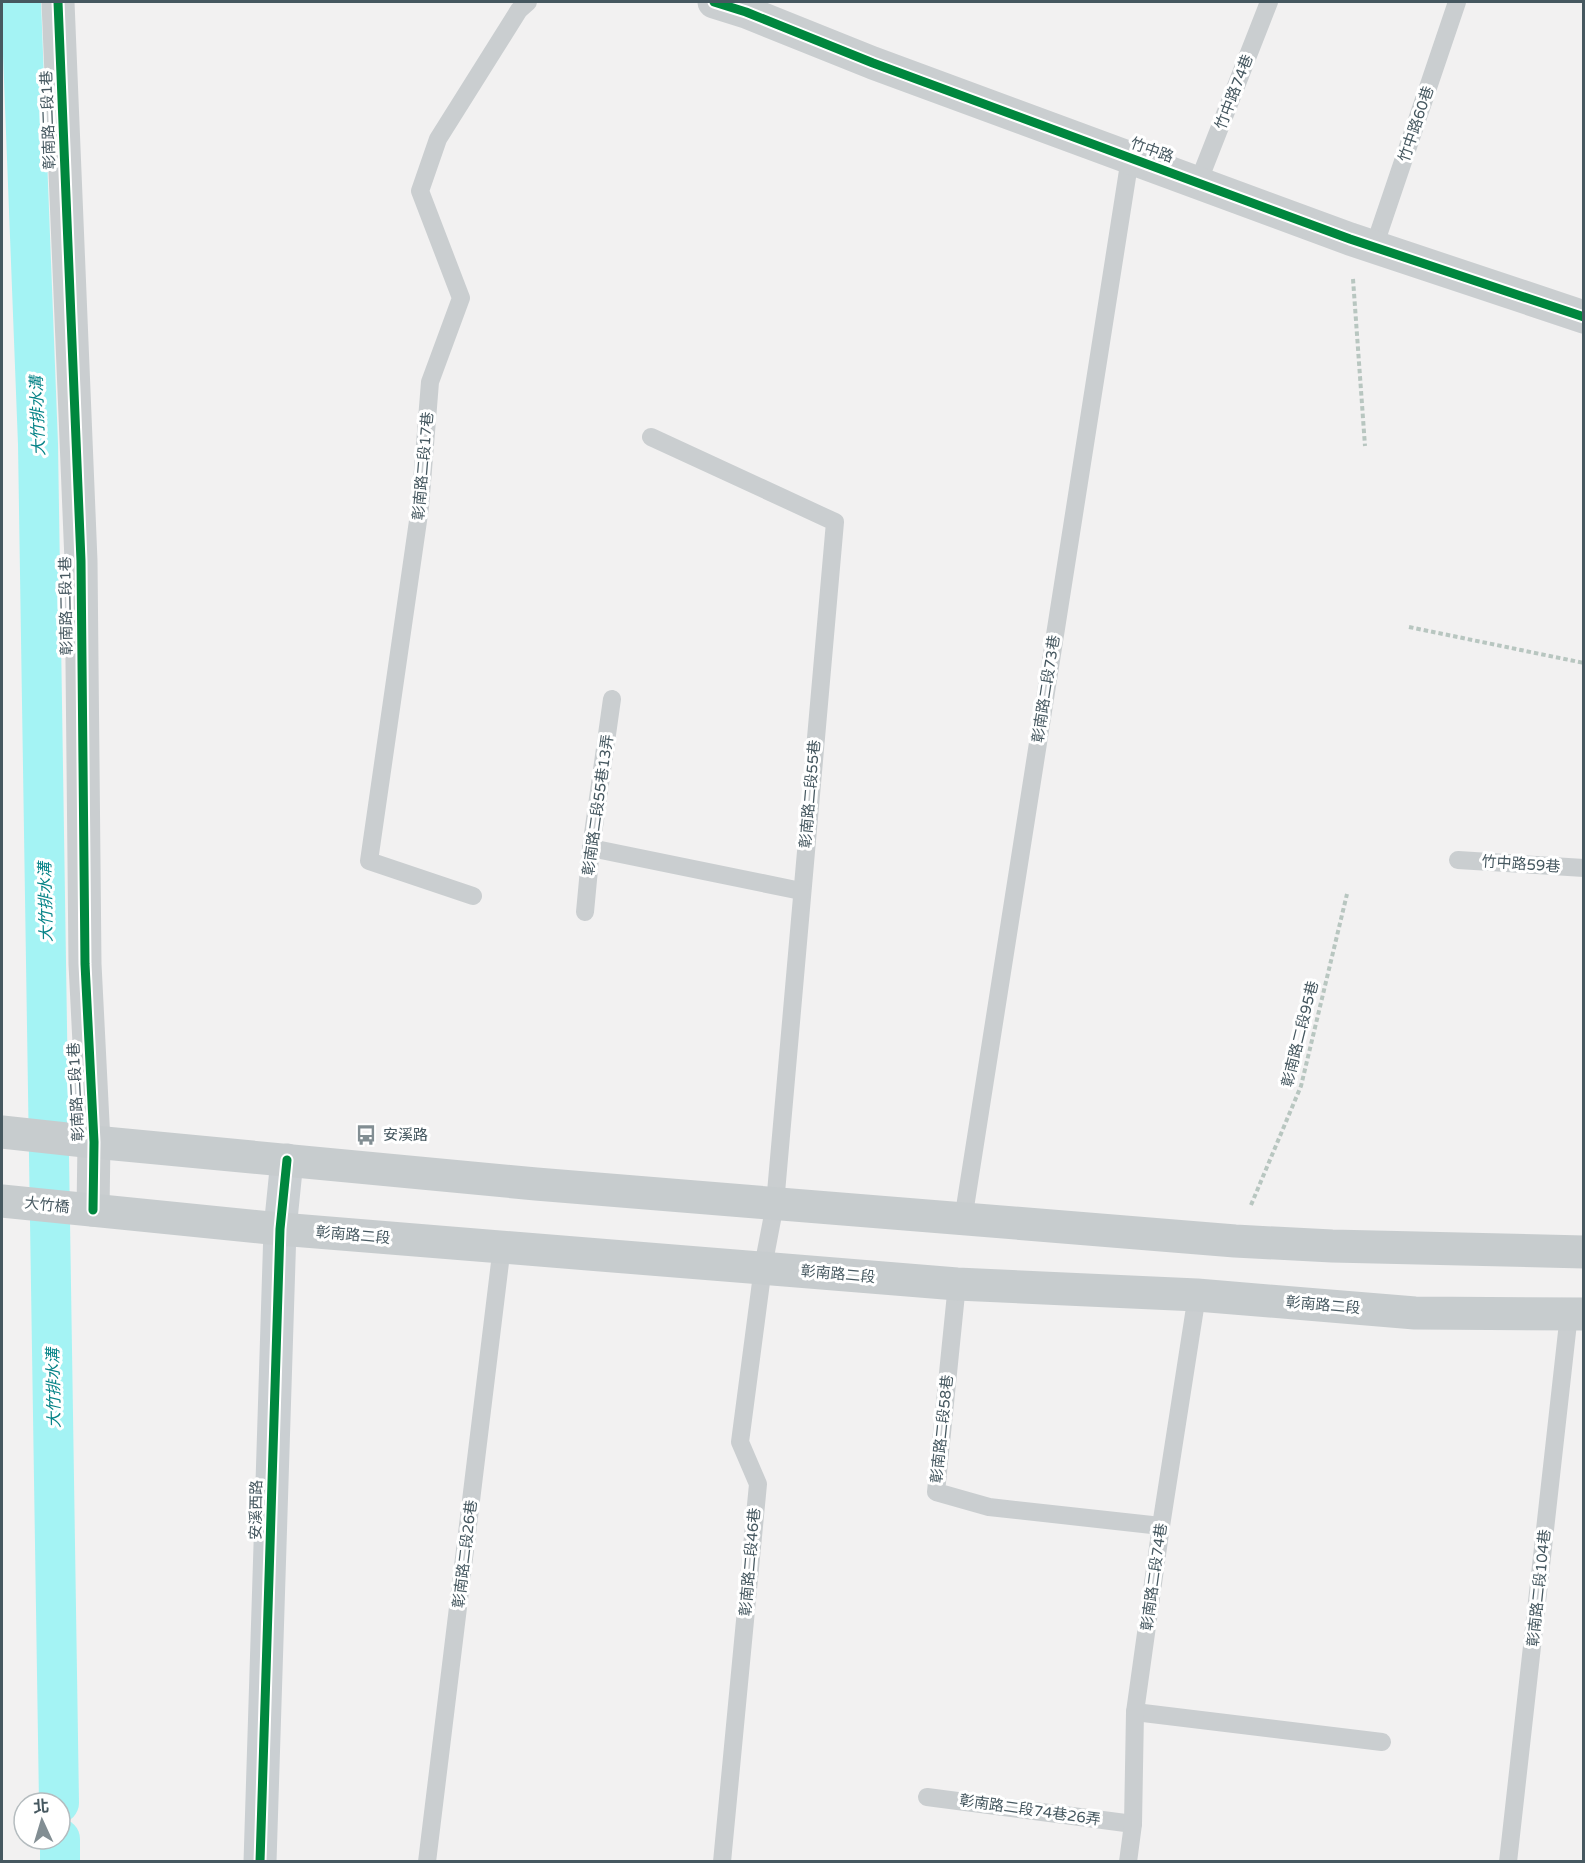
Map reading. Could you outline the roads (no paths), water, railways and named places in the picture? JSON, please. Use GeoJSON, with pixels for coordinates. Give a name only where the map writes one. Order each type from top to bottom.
{"type":"FeatureCollection","features":[{"type":"Feature","properties":{"kind":"main road"},"geometry":{"type":"LineString","coordinates":[[2,1132],[94,1143],[536,1184],[1235,1241],[1332,1246],[1584,1252]]}},
{"type":"Feature","properties":{"kind":"main road","name":"大竹橋"},"geometry":{"type":"LineString","coordinates":[[2,1201],[93,1210]]}},
{"type":"Feature","properties":{"kind":"main road","name":"彰南路二段"},"geometry":{"type":"LineString","coordinates":[[93,1210],[280,1229],[957,1284],[1197,1295],[1415,1313],[1576,1314]]}},
{"type":"Feature","properties":{"kind":"street","name":"彰南路二段1巷"},"geometry":{"type":"LineString","coordinates":[[58,2],[81,561],[85,964],[94,1143],[93,1210]]}},
{"type":"Feature","properties":{"kind":"street","name":"竹中路"},"geometry":{"type":"LineString","coordinates":[[714,2],[1362,243],[1584,316]]}},
{"type":"Feature","properties":{"kind":"street","name":"安溪西路"},"geometry":{"type":"LineString","coordinates":[[260,1862],[280,1229],[286,1160]]}},
{"type":"Feature","properties":{"kind":"lane","name":"彰南路二段17巷"},"geometry":{"type":"LineString","coordinates":[[473,896],[369,861],[420,507],[430,382],[461,298],[420,191],[438,139],[519,10],[528,2]]}},
{"type":"Feature","properties":{"kind":"lane","name":"竹中路74巷"},"geometry":{"type":"LineString","coordinates":[[1198,183],[1269,2]]}},
{"type":"Feature","properties":{"kind":"lane","name":"竹中路60巷"},"geometry":{"type":"LineString","coordinates":[[1362,243],[1457,2]]}},
{"type":"Feature","properties":{"kind":"lane","name":"彰南路二段73巷"},"geometry":{"type":"LineString","coordinates":[[963,1220],[1130,158]]}},
{"type":"Feature","properties":{"kind":"lane","name":"彰南路二段55巷"},"geometry":{"type":"LineString","coordinates":[[651,437],[835,522],[775,1204],[763,1267]]}},
{"type":"Feature","properties":{"kind":"lane","name":"彰南路二段55巷13弄"},"geometry":{"type":"LineString","coordinates":[[585,912],[591,848],[612,699]]}},
{"type":"Feature","properties":{"kind":"lane"},"geometry":{"type":"LineString","coordinates":[[591,848],[801,891]]}},
{"type":"Feature","properties":{"kind":"lane","name":"竹中路59巷"},"geometry":{"type":"LineString","coordinates":[[1458,860],[1584,868]]}},
{"type":"Feature","properties":{"kind":"lane","name":"彰南路二段26巷"},"geometry":{"type":"LineString","coordinates":[[427,1862],[502,1246]]}},
{"type":"Feature","properties":{"kind":"lane","name":"彰南路二段46巷"},"geometry":{"type":"LineString","coordinates":[[722,1862],[758,1484],[740,1442],[763,1267]]}},
{"type":"Feature","properties":{"kind":"lane","name":"彰南路二段58巷"},"geometry":{"type":"LineString","coordinates":[[957,1284],[936,1492],[989,1507],[1161,1526]]}},
{"type":"Feature","properties":{"kind":"lane","name":"彰南路二段74巷"},"geometry":{"type":"LineString","coordinates":[[1128,1862],[1133,1824],[1135,1712],[1197,1295]]}},
{"type":"Feature","properties":{"kind":"lane","name":"彰南路二段104巷"},"geometry":{"type":"LineString","coordinates":[[1508,1862],[1576,1314]]}},
{"type":"Feature","properties":{"kind":"lane"},"geometry":{"type":"LineString","coordinates":[[1135,1712],[1383,1742]]}},
{"type":"Feature","properties":{"kind":"lane","name":"彰南路二段74巷26弄"},"geometry":{"type":"LineString","coordinates":[[927,1797],[1133,1824]]}},
{"type":"Feature","properties":{"kind":"waterway","name":"大竹排水溝"},"geometry":{"type":"LineString","coordinates":[[21,2],[38,444],[59,1791]]}},
{"type":"Feature","properties":{"kind":"waterway","name":"大竹排水溝"},"geometry":{"type":"LineString","coordinates":[[60,1851],[60,1862]]}},
{"type":"Feature","properties":{"kind":"place","name":"安溪路"},"geometry":{"type":"Point","coordinates":[366,1135]}}]}
